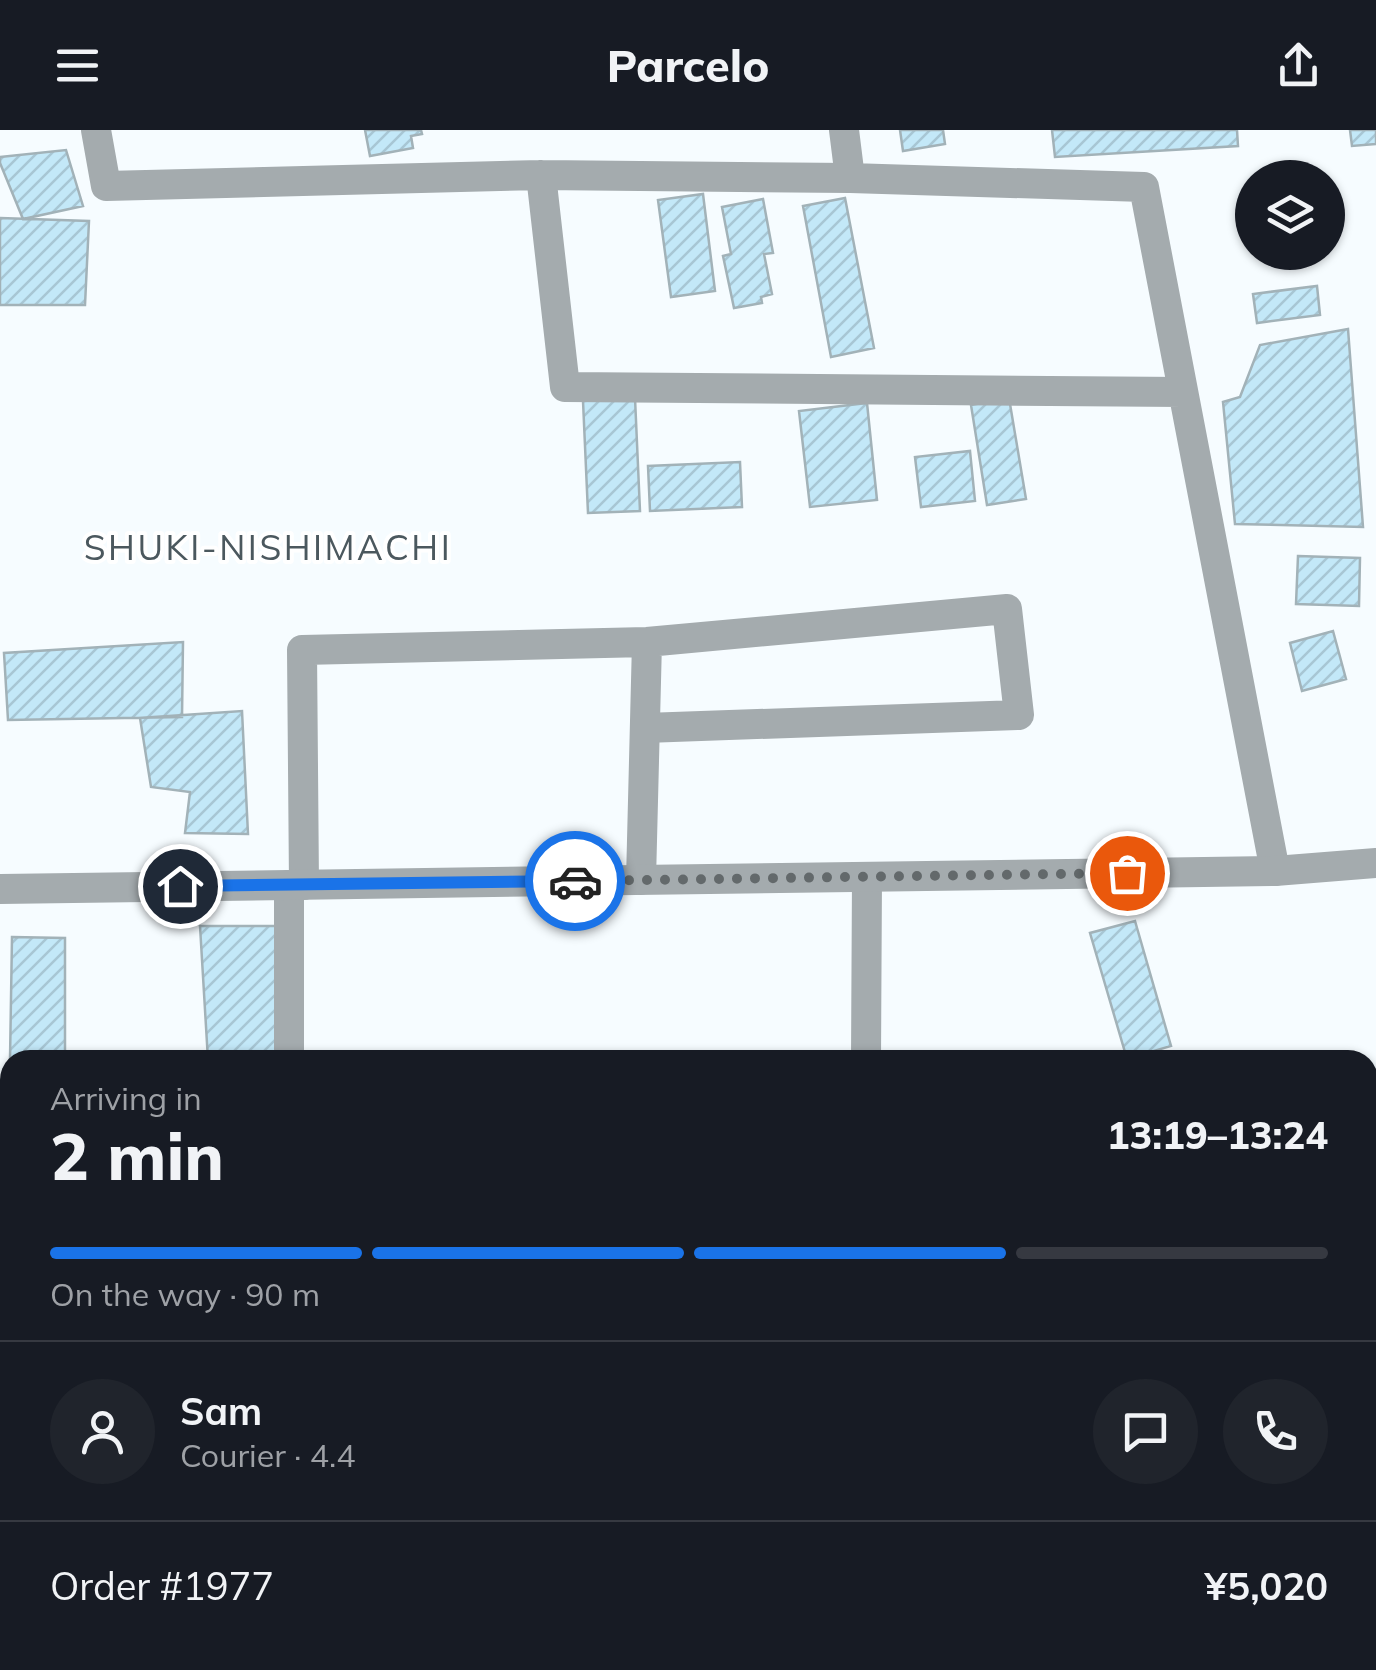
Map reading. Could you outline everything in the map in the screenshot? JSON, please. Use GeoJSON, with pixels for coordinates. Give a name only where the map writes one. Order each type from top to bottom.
{"type":"FeatureCollection","features":[{"type":"Feature","properties":{"kind":"street"},"geometry":{"type":"LineString","coordinates":[[96,130],[106,186],[541,175],[850,178],[1144,187],[1276,871]]}},
{"type":"Feature","properties":{"kind":"street"},"geometry":{"type":"LineString","coordinates":[[844,130],[850,178]]}},
{"type":"Feature","properties":{"kind":"street"},"geometry":{"type":"LineString","coordinates":[[541,175],[565,387],[1184,392]]}},
{"type":"Feature","properties":{"kind":"street"},"geometry":{"type":"LineString","coordinates":[[289,1050],[302,650],[647,642],[1008,609],[1019,716],[645,728]]}},
{"type":"Feature","properties":{"kind":"street"},"geometry":{"type":"LineString","coordinates":[[641,880],[647,642]]}},
{"type":"Feature","properties":{"kind":"street"},"geometry":{"type":"LineString","coordinates":[[0,889],[1276,871],[1376,863]]}},
{"type":"Feature","properties":{"kind":"street"},"geometry":{"type":"LineString","coordinates":[[866,1050],[867,877]]}},
{"type":"Feature","properties":{"kind":"building"},"geometry":{"type":"Polygon","coordinates":[[[365,130],[421,130],[422,134],[411,136],[413,148],[370,156],[365,130]]]}},
{"type":"Feature","properties":{"kind":"building"},"geometry":{"type":"Polygon","coordinates":[[[900,130],[943,130],[945,144],[903,151],[900,130]]]}},
{"type":"Feature","properties":{"kind":"building"},"geometry":{"type":"Polygon","coordinates":[[[1052,130],[1237,130],[1238,146],[1055,157],[1052,130]]]}},
{"type":"Feature","properties":{"kind":"building"},"geometry":{"type":"Polygon","coordinates":[[[1350,130],[1376,130],[1376,144],[1352,146],[1350,130]]]}},
{"type":"Feature","properties":{"kind":"building"},"geometry":{"type":"Polygon","coordinates":[[[66,150],[83,206],[23,219],[0,157],[66,150]]]}},
{"type":"Feature","properties":{"kind":"building"},"geometry":{"type":"Polygon","coordinates":[[[703,194],[715,291],[671,297],[658,200],[703,194]]]}},
{"type":"Feature","properties":{"kind":"building"},"geometry":{"type":"Polygon","coordinates":[[[845,198],[874,348],[831,357],[803,206],[845,198]]]}},
{"type":"Feature","properties":{"kind":"building"},"geometry":{"type":"Polygon","coordinates":[[[763,199],[773,253],[764,254],[772,294],[761,297],[762,303],[734,308],[723,256],[731,254],[722,207],[763,199]]]}},
{"type":"Feature","properties":{"kind":"building"},"geometry":{"type":"Polygon","coordinates":[[[0,218],[89,221],[85,305],[0,305],[0,218]]]}},
{"type":"Feature","properties":{"kind":"building"},"geometry":{"type":"Polygon","coordinates":[[[1317,286],[1320,315],[1257,323],[1253,294],[1317,286]]]}},
{"type":"Feature","properties":{"kind":"building"},"geometry":{"type":"Polygon","coordinates":[[[1348,329],[1363,527],[1235,524],[1223,402],[1240,397],[1260,345],[1348,329]]]}},
{"type":"Feature","properties":{"kind":"building"},"geometry":{"type":"Polygon","coordinates":[[[635,398],[640,511],[588,513],[583,401],[635,398]]]}},
{"type":"Feature","properties":{"kind":"building"},"geometry":{"type":"Polygon","coordinates":[[[1009,398],[1026,499],[987,505],[971,405],[1009,398]]]}},
{"type":"Feature","properties":{"kind":"building"},"geometry":{"type":"Polygon","coordinates":[[[867,403],[877,500],[810,507],[799,411],[867,403]]]}},
{"type":"Feature","properties":{"kind":"building"},"geometry":{"type":"Polygon","coordinates":[[[970,451],[975,501],[921,507],[915,457],[970,451]]]}},
{"type":"Feature","properties":{"kind":"building"},"geometry":{"type":"Polygon","coordinates":[[[740,462],[742,507],[650,511],[648,466],[740,462]]]}},
{"type":"Feature","properties":{"kind":"building"},"geometry":{"type":"Polygon","coordinates":[[[1298,556],[1360,558],[1359,606],[1296,604],[1298,556]]]}},
{"type":"Feature","properties":{"kind":"building"},"geometry":{"type":"Polygon","coordinates":[[[1333,631],[1346,679],[1302,691],[1290,643],[1333,631]]]}},
{"type":"Feature","properties":{"kind":"building"},"geometry":{"type":"Polygon","coordinates":[[[183,642],[182,717],[8,720],[4,653],[183,642]]]}},
{"type":"Feature","properties":{"kind":"building"},"geometry":{"type":"Polygon","coordinates":[[[242,711],[248,834],[185,833],[190,792],[151,787],[140,718],[242,711]]]}},
{"type":"Feature","properties":{"kind":"building"},"geometry":{"type":"Polygon","coordinates":[[[1135,921],[1171,1046],[1124,1050],[1090,933],[1135,921]]]}},
{"type":"Feature","properties":{"kind":"building"},"geometry":{"type":"Polygon","coordinates":[[[200,926],[279,926],[279,1050],[207,1050],[200,926]]]}},
{"type":"Feature","properties":{"kind":"building"},"geometry":{"type":"Polygon","coordinates":[[[12,937],[65,938],[65,1050],[10,1050],[12,937]]]}},
{"type":"Feature","properties":{"kind":"way so far"},"geometry":{"type":"LineString","coordinates":[[575,881],[1127,873]]}},
{"type":"Feature","properties":{"kind":"district","name":"SHUKI-NISHIMACHI"},"geometry":{"type":"Point","coordinates":[268,548]}},
{"type":"Feature","properties":{"kind":"route"},"geometry":{"type":"LineString","coordinates":[[180,886],[575,881]]}}]}
